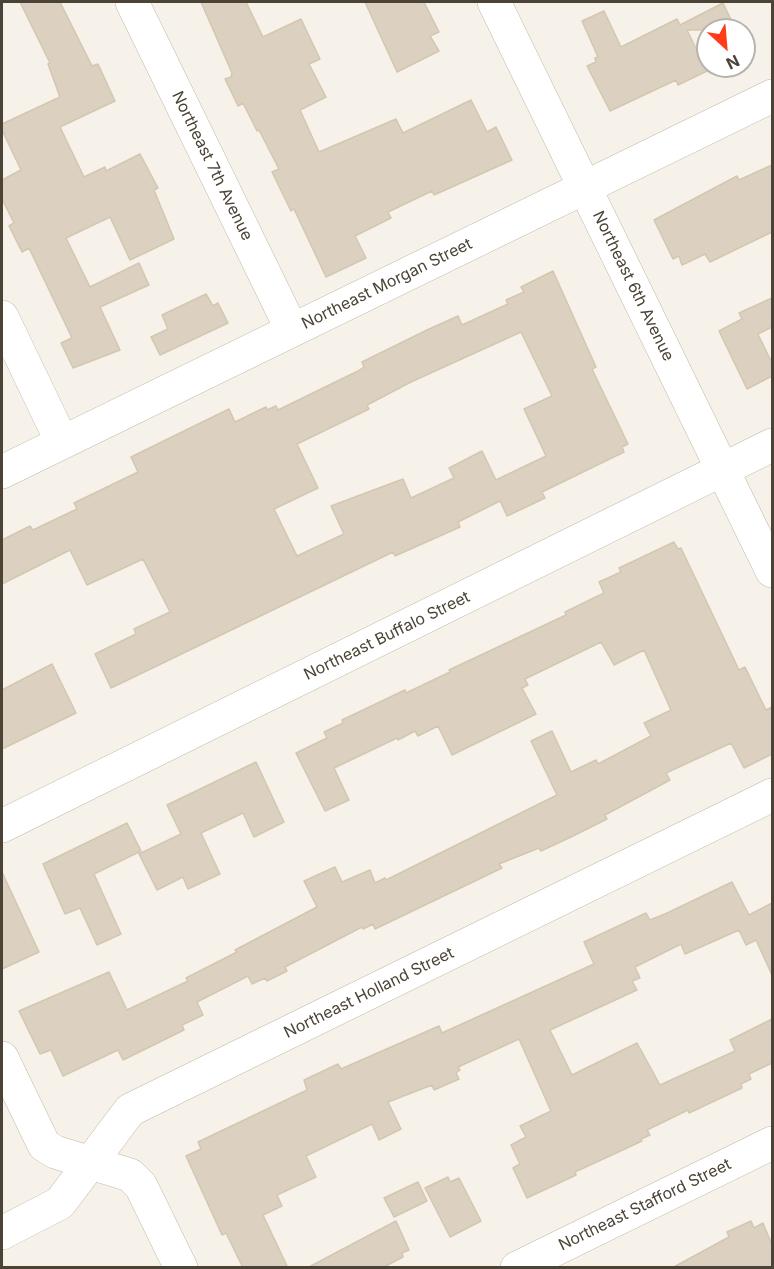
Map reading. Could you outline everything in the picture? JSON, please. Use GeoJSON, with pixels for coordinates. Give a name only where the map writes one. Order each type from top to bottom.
{"type":"FeatureCollection","features":[{"type":"Feature","properties":{"kind":"street","name":"Northeast 7th Avenue"},"geometry":{"type":"LineString","coordinates":[[132,2],[292,330]]}},
{"type":"Feature","properties":{"kind":"street","name":"Northeast 6th Avenue"},"geometry":{"type":"LineString","coordinates":[[494,2],[772,571]]}},
{"type":"Feature","properties":{"kind":"street","name":"Northeast Morgan Street"},"geometry":{"type":"LineString","coordinates":[[2,472],[772,96]]}},
{"type":"Feature","properties":{"kind":"street"},"geometry":{"type":"LineString","coordinates":[[2,317],[62,442]]}},
{"type":"Feature","properties":{"kind":"street","name":"Northeast Buffalo Street"},"geometry":{"type":"LineString","coordinates":[[2,826],[772,445]]}},
{"type":"Feature","properties":{"kind":"street","name":"Northeast Holland Street"},"geometry":{"type":"LineString","coordinates":[[2,1233],[60,1203],[130,1110],[772,795]]}},
{"type":"Feature","properties":{"kind":"street"},"geometry":{"type":"LineString","coordinates":[[2,1058],[44,1145],[55,1152],[130,1175],[141,1186],[181,1268]]}},
{"type":"Feature","properties":{"kind":"street","name":"Northeast Stafford Street"},"geometry":{"type":"LineString","coordinates":[[517,1268],[772,1143]]}},
{"type":"Feature","properties":{"kind":"building"},"geometry":{"type":"Polygon","coordinates":[[[20,2],[60,2],[92,66],[98,64],[115,101],[60,127],[84,177],[105,167],[106,171],[140,154],[158,188],[154,190],[174,239],[130,260],[110,217],[66,238],[90,287],[139,263],[149,285],[100,307],[120,350],[73,368],[61,343],[72,338],[29,248],[22,252],[9,226],[14,223],[2,199],[2,180],[21,170],[2,130],[2,124],[60,97],[48,64],[50,63],[20,2]]]}},
{"type":"Feature","properties":{"kind":"building"},"geometry":{"type":"Polygon","coordinates":[[[201,2],[246,2],[263,37],[301,19],[320,59],[309,64],[326,97],[300,110],[319,152],[396,119],[403,133],[471,100],[487,132],[496,127],[512,160],[434,195],[432,191],[388,212],[391,218],[355,236],[366,258],[326,277],[294,209],[291,211],[272,172],[279,169],[243,103],[238,106],[225,79],[231,77],[232,73],[201,2]]]}},
{"type":"Feature","properties":{"kind":"building"},"geometry":{"type":"Polygon","coordinates":[[[365,2],[424,2],[439,32],[430,36],[439,51],[397,72],[365,2]]]}},
{"type":"Feature","properties":{"kind":"building"},"geometry":{"type":"Polygon","coordinates":[[[723,3],[730,18],[696,18],[696,30],[687,30],[696,48],[696,76],[678,85],[676,80],[610,111],[587,66],[596,62],[595,58],[598,57],[582,21],[604,11],[621,47],[677,19],[680,25],[723,3]]]}},
{"type":"Feature","properties":{"kind":"building"},"geometry":{"type":"Polygon","coordinates":[[[772,165],[772,232],[710,262],[705,254],[682,265],[679,256],[673,259],[654,220],[737,176],[739,180],[772,165]]]}},
{"type":"Feature","properties":{"kind":"building"},"geometry":{"type":"Polygon","coordinates":[[[553,271],[596,367],[592,369],[628,444],[622,447],[624,452],[542,492],[545,498],[507,516],[500,501],[458,522],[460,527],[395,556],[393,552],[111,688],[95,654],[136,634],[134,629],[170,612],[143,559],[87,585],[70,550],[2,584],[2,540],[30,526],[33,530],[77,509],[74,503],[138,472],[131,457],[229,409],[235,422],[266,407],[267,410],[276,406],[278,410],[358,371],[364,367],[362,362],[427,330],[458,316],[462,325],[508,304],[506,300],[524,292],[521,287],[553,271]],[[521,332],[411,382],[367,405],[369,409],[297,444],[318,488],[274,509],[297,556],[344,534],[331,506],[403,479],[411,498],[454,478],[449,468],[482,451],[496,480],[546,456],[524,409],[552,396],[521,332]]]}},
{"type":"Feature","properties":{"kind":"building"},"geometry":{"type":"Polygon","coordinates":[[[206,294],[213,306],[218,303],[228,323],[160,355],[151,337],[168,329],[162,315],[206,294]]]}},
{"type":"Feature","properties":{"kind":"building"},"geometry":{"type":"Polygon","coordinates":[[[772,298],[772,327],[758,334],[772,363],[772,376],[747,389],[719,331],[742,319],[739,313],[772,298]]]}},
{"type":"Feature","properties":{"kind":"building"},"geometry":{"type":"Polygon","coordinates":[[[674,542],[678,549],[681,548],[739,670],[745,667],[766,710],[772,707],[772,754],[744,768],[731,743],[666,773],[670,780],[605,815],[607,819],[573,836],[541,851],[539,848],[499,864],[502,868],[375,929],[373,924],[363,929],[362,927],[285,967],[287,971],[267,981],[265,978],[252,984],[248,976],[197,1002],[203,1015],[182,1025],[184,1030],[123,1060],[118,1050],[63,1076],[51,1050],[40,1054],[19,1011],[109,972],[127,1010],[188,981],[186,978],[317,907],[304,881],[335,867],[342,882],[370,870],[375,883],[385,878],[386,880],[557,795],[531,741],[552,731],[571,772],[596,760],[598,764],[651,736],[644,723],[671,710],[644,650],[614,665],[601,642],[525,679],[528,685],[522,688],[536,714],[452,755],[438,726],[418,736],[415,731],[398,740],[397,738],[334,768],[349,800],[325,811],[296,753],[327,738],[324,732],[343,723],[342,720],[405,690],[406,693],[450,672],[449,670],[566,615],[565,612],[604,593],[599,582],[621,572],[619,568],[674,542]]]}},
{"type":"Feature","properties":{"kind":"building"},"geometry":{"type":"Polygon","coordinates":[[[52,664],[76,713],[2,749],[2,690],[52,664]]]}},
{"type":"Feature","properties":{"kind":"building"},"geometry":{"type":"Polygon","coordinates":[[[256,762],[284,822],[254,837],[243,813],[201,833],[220,874],[188,889],[183,877],[157,890],[139,854],[181,834],[167,805],[256,762]]]}},
{"type":"Feature","properties":{"kind":"building"},"geometry":{"type":"Polygon","coordinates":[[[127,823],[141,851],[94,874],[121,934],[97,945],[80,908],[65,914],[43,864],[127,823]]]}},
{"type":"Feature","properties":{"kind":"building"},"geometry":{"type":"Polygon","coordinates":[[[2,872],[39,952],[2,969],[2,872]]]}},
{"type":"Feature","properties":{"kind":"building"},"geometry":{"type":"Polygon","coordinates":[[[732,882],[749,915],[772,903],[772,975],[756,940],[746,945],[739,930],[685,954],[681,944],[635,967],[640,978],[632,981],[637,990],[550,1030],[572,1075],[637,1043],[660,1085],[735,1051],[730,1040],[772,1019],[772,1063],[749,1074],[751,1079],[741,1084],[742,1088],[647,1130],[650,1135],[641,1139],[642,1141],[575,1172],[576,1175],[527,1198],[513,1168],[520,1164],[511,1145],[526,1137],[520,1126],[551,1111],[519,1039],[458,1067],[460,1070],[456,1073],[459,1079],[434,1090],[432,1085],[388,1102],[401,1129],[379,1140],[372,1124],[306,1156],[316,1177],[277,1195],[282,1206],[263,1215],[288,1268],[243,1268],[226,1233],[222,1235],[186,1156],[201,1149],[198,1142],[307,1090],[304,1080],[338,1064],[341,1069],[439,1026],[442,1033],[594,964],[584,942],[646,913],[650,920],[665,914],[732,882]]]}},
{"type":"Feature","properties":{"kind":"building"},"geometry":{"type":"Polygon","coordinates":[[[448,1177],[450,1182],[459,1178],[481,1221],[450,1237],[425,1188],[448,1177]]]}},
{"type":"Feature","properties":{"kind":"building"},"geometry":{"type":"Polygon","coordinates":[[[418,1182],[427,1201],[394,1217],[384,1198],[418,1182]]]}},
{"type":"Feature","properties":{"kind":"building"},"geometry":{"type":"Polygon","coordinates":[[[396,1221],[409,1250],[402,1253],[403,1257],[382,1268],[307,1268],[396,1221]]]}},
{"type":"Feature","properties":{"kind":"building"},"geometry":{"type":"Polygon","coordinates":[[[751,1221],[754,1228],[763,1223],[772,1245],[772,1268],[672,1268],[729,1237],[727,1232],[751,1221]]]}}]}
